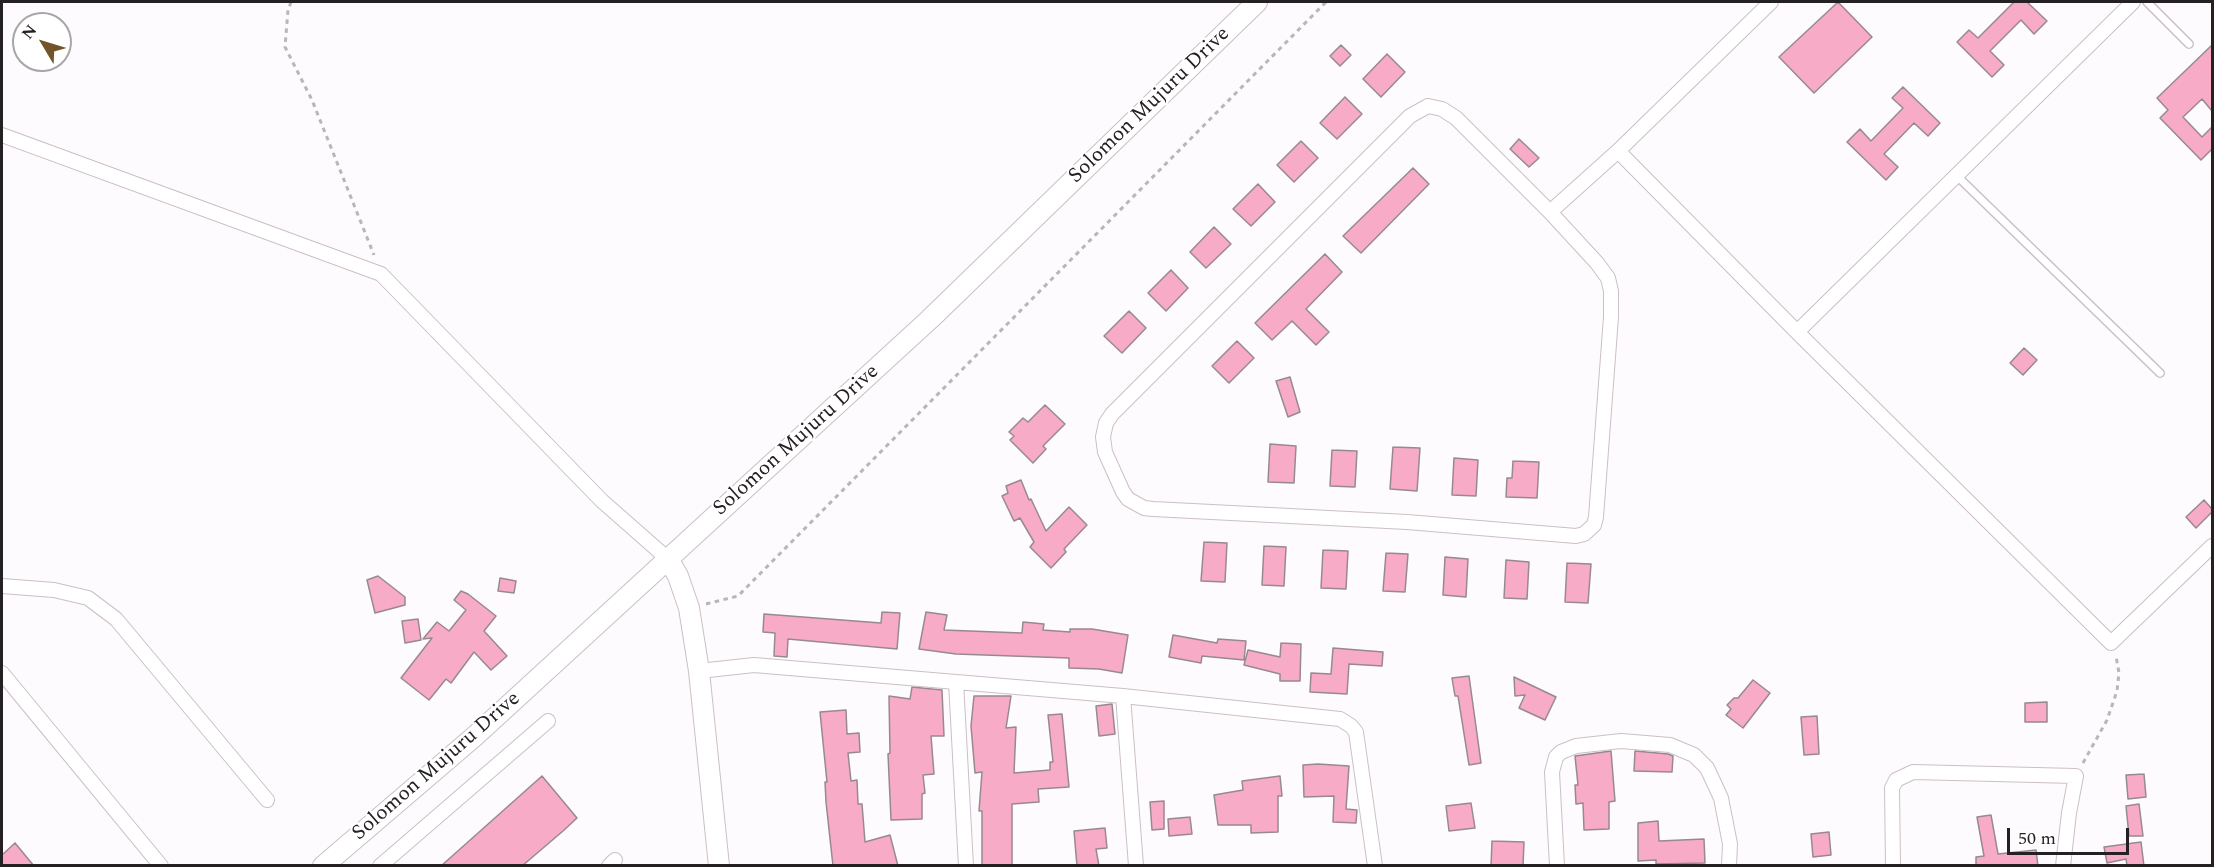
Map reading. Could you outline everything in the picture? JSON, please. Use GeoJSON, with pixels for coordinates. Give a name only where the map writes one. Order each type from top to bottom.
{"type":"FeatureCollection","features":[{"type":"Feature","properties":{"kind":"street","name":"Solomon Mujuru Drive"},"geometry":{"type":"LineString","coordinates":[[323,866],[475,736],[930,319],[1257,2]]}},
{"type":"Feature","properties":{"kind":"street"},"geometry":{"type":"LineString","coordinates":[[1550,212],[1618,151],[1771,2]]}},
{"type":"Feature","properties":{"kind":"street"},"geometry":{"type":"LineString","coordinates":[[1797,332],[2133,2]]}},
{"type":"Feature","properties":{"kind":"street"},"geometry":{"type":"LineString","coordinates":[[1428,106],[1435,107],[1456,118],[1550,212],[1597,263],[1608,278],[1611,291],[1596,517],[1594,525],[1584,534],[1576,536],[1407,522],[1153,509],[1135,504],[1123,492],[1104,445],[1106,423],[1112,414],[1419,109],[1428,106]]}},
{"type":"Feature","properties":{"kind":"street"},"geometry":{"type":"LineString","coordinates":[[2,135],[381,274],[602,501],[668,559],[678,576],[689,608],[699,671],[719,866]]}},
{"type":"Feature","properties":{"kind":"street"},"geometry":{"type":"LineString","coordinates":[[1618,151],[2111,643],[2212,546]]}},
{"type":"Feature","properties":{"kind":"street"},"geometry":{"type":"LineString","coordinates":[[2,586],[54,590],[88,598],[116,619],[267,800]]}},
{"type":"Feature","properties":{"kind":"street"},"geometry":{"type":"LineString","coordinates":[[699,671],[754,665],[1123,696],[1340,718],[1356,732],[1375,866]]}},
{"type":"Feature","properties":{"kind":"street"},"geometry":{"type":"LineString","coordinates":[[2,673],[161,866]]}},
{"type":"Feature","properties":{"kind":"street"},"geometry":{"type":"LineString","coordinates":[[956,682],[966,866]]}},
{"type":"Feature","properties":{"kind":"street"},"geometry":{"type":"LineString","coordinates":[[1123,696],[1136,866]]}},
{"type":"Feature","properties":{"kind":"street"},"geometry":{"type":"LineString","coordinates":[[380,866],[548,721]]}},
{"type":"Feature","properties":{"kind":"street"},"geometry":{"type":"LineString","coordinates":[[1557,866],[1552,765],[1556,757],[1568,749],[1621,741],[1670,745],[1694,755],[1707,768],[1714,781],[1722,807],[1730,844],[1729,866]]}},
{"type":"Feature","properties":{"kind":"street"},"geometry":{"type":"LineString","coordinates":[[1893,866],[1892,788],[1896,780],[1913,772],[2076,776],[2063,866]]}},
{"type":"Feature","properties":{"kind":"lane"},"geometry":{"type":"LineString","coordinates":[[2147,2],[2189,44]]}},
{"type":"Feature","properties":{"kind":"lane"},"geometry":{"type":"LineString","coordinates":[[1956,175],[2160,373]]}},
{"type":"Feature","properties":{"kind":"path"},"geometry":{"type":"LineString","coordinates":[[291,2],[288,10],[285,47],[312,100],[381,274]]}},
{"type":"Feature","properties":{"kind":"path"},"geometry":{"type":"LineString","coordinates":[[689,608],[738,596],[1326,2]]}},
{"type":"Feature","properties":{"kind":"path"},"geometry":{"type":"LineString","coordinates":[[2076,776],[2107,720],[2117,691],[2119,673],[2111,643]]}},
{"type":"Feature","properties":{"kind":"building"},"geometry":{"type":"Polygon","coordinates":[[[1838,2],[1872,37],[1814,93],[1779,57],[1838,2]]]}},
{"type":"Feature","properties":{"kind":"building"},"geometry":{"type":"Polygon","coordinates":[[[2014,2],[2027,2],[2047,21],[2034,34],[2021,20],[1990,51],[2004,65],[1992,77],[1957,42],[1969,30],[1978,38],[2014,2]]]}},
{"type":"Feature","properties":{"kind":"building"},"geometry":{"type":"Polygon","coordinates":[[[1341,45],[1351,55],[1340,66],[1330,56],[1341,45]]]}},
{"type":"Feature","properties":{"kind":"building"},"geometry":{"type":"Polygon","coordinates":[[[2212,45],[2212,111],[2202,99],[2183,117],[2202,137],[2212,127],[2212,149],[2201,160],[2160,118],[2168,110],[2157,98],[2212,45]]]}},
{"type":"Feature","properties":{"kind":"building"},"geometry":{"type":"Polygon","coordinates":[[[1387,54],[1405,72],[1381,97],[1363,79],[1387,54]]]}},
{"type":"Feature","properties":{"kind":"building"},"geometry":{"type":"Polygon","coordinates":[[[1903,87],[1940,123],[1928,136],[1914,123],[1884,154],[1898,167],[1886,180],[1847,142],[1860,129],[1871,141],[1903,108],[1892,98],[1903,87]]]}},
{"type":"Feature","properties":{"kind":"building"},"geometry":{"type":"Polygon","coordinates":[[[1345,97],[1362,114],[1337,139],[1320,123],[1345,97]]]}},
{"type":"Feature","properties":{"kind":"building"},"geometry":{"type":"Polygon","coordinates":[[[1519,139],[1539,158],[1529,167],[1510,149],[1519,139]]]}},
{"type":"Feature","properties":{"kind":"building"},"geometry":{"type":"Polygon","coordinates":[[[1301,141],[1318,158],[1294,182],[1277,165],[1301,141]]]}},
{"type":"Feature","properties":{"kind":"building"},"geometry":{"type":"Polygon","coordinates":[[[1413,168],[1429,184],[1361,253],[1343,236],[1413,168]]]}},
{"type":"Feature","properties":{"kind":"building"},"geometry":{"type":"Polygon","coordinates":[[[1258,184],[1275,202],[1251,226],[1233,209],[1258,184]]]}},
{"type":"Feature","properties":{"kind":"building"},"geometry":{"type":"Polygon","coordinates":[[[1214,227],[1231,244],[1206,268],[1190,252],[1214,227]]]}},
{"type":"Feature","properties":{"kind":"building"},"geometry":{"type":"Polygon","coordinates":[[[1325,254],[1342,272],[1306,309],[1329,332],[1316,345],[1292,321],[1272,340],[1255,323],[1325,254]]]}},
{"type":"Feature","properties":{"kind":"building"},"geometry":{"type":"Polygon","coordinates":[[[1171,270],[1188,288],[1166,311],[1148,293],[1171,270]]]}},
{"type":"Feature","properties":{"kind":"building"},"geometry":{"type":"Polygon","coordinates":[[[1129,311],[1146,328],[1122,353],[1104,336],[1129,311]]]}},
{"type":"Feature","properties":{"kind":"building"},"geometry":{"type":"Polygon","coordinates":[[[1237,341],[1254,358],[1229,383],[1212,366],[1237,341]]]}},
{"type":"Feature","properties":{"kind":"building"},"geometry":{"type":"Polygon","coordinates":[[[2024,348],[2037,360],[2023,375],[2010,363],[2024,348]]]}},
{"type":"Feature","properties":{"kind":"building"},"geometry":{"type":"Polygon","coordinates":[[[1290,377],[1300,412],[1288,417],[1276,381],[1290,377]]]}},
{"type":"Feature","properties":{"kind":"building"},"geometry":{"type":"Polygon","coordinates":[[[1045,405],[1065,424],[1043,446],[1046,449],[1033,463],[1010,440],[1014,436],[1009,432],[1023,418],[1028,422],[1045,405]]]}},
{"type":"Feature","properties":{"kind":"building"},"geometry":{"type":"Polygon","coordinates":[[[1270,444],[1296,446],[1294,483],[1268,482],[1270,444]]]}},
{"type":"Feature","properties":{"kind":"building"},"geometry":{"type":"Polygon","coordinates":[[[1393,447],[1420,448],[1417,491],[1390,489],[1393,447]]]}},
{"type":"Feature","properties":{"kind":"building"},"geometry":{"type":"Polygon","coordinates":[[[1332,450],[1357,451],[1355,487],[1330,486],[1332,450]]]}},
{"type":"Feature","properties":{"kind":"building"},"geometry":{"type":"Polygon","coordinates":[[[1454,458],[1478,460],[1476,496],[1452,495],[1454,458]]]}},
{"type":"Feature","properties":{"kind":"building"},"geometry":{"type":"Polygon","coordinates":[[[1513,461],[1539,462],[1537,498],[1506,497],[1507,478],[1512,478],[1513,461]]]}},
{"type":"Feature","properties":{"kind":"building"},"geometry":{"type":"Polygon","coordinates":[[[1021,480],[1046,531],[1069,507],[1087,525],[1064,549],[1066,552],[1051,568],[1030,547],[1034,542],[1020,518],[1014,521],[1002,496],[1008,493],[1006,486],[1021,480]]]}},
{"type":"Feature","properties":{"kind":"building"},"geometry":{"type":"Polygon","coordinates":[[[2204,500],[2212,512],[2196,528],[2186,517],[2204,500]]]}},
{"type":"Feature","properties":{"kind":"building"},"geometry":{"type":"Polygon","coordinates":[[[1204,542],[1227,543],[1225,582],[1201,581],[1204,542]]]}},
{"type":"Feature","properties":{"kind":"building"},"geometry":{"type":"Polygon","coordinates":[[[1264,546],[1286,547],[1284,586],[1262,585],[1264,546]]]}},
{"type":"Feature","properties":{"kind":"building"},"geometry":{"type":"Polygon","coordinates":[[[1323,550],[1348,551],[1346,589],[1321,588],[1323,550]]]}},
{"type":"Feature","properties":{"kind":"building"},"geometry":{"type":"Polygon","coordinates":[[[1386,553],[1408,554],[1405,592],[1383,591],[1386,553]]]}},
{"type":"Feature","properties":{"kind":"building"},"geometry":{"type":"Polygon","coordinates":[[[1445,557],[1468,559],[1466,597],[1443,595],[1445,557]]]}},
{"type":"Feature","properties":{"kind":"building"},"geometry":{"type":"Polygon","coordinates":[[[1506,560],[1529,562],[1527,599],[1504,598],[1506,560]]]}},
{"type":"Feature","properties":{"kind":"building"},"geometry":{"type":"Polygon","coordinates":[[[1567,563],[1591,564],[1588,603],[1565,602],[1567,563]]]}},
{"type":"Feature","properties":{"kind":"building"},"geometry":{"type":"Polygon","coordinates":[[[378,576],[405,597],[405,605],[375,613],[367,580],[378,576]]]}},
{"type":"Feature","properties":{"kind":"building"},"geometry":{"type":"Polygon","coordinates":[[[500,578],[516,581],[514,593],[498,591],[500,578]]]}},
{"type":"Feature","properties":{"kind":"building"},"geometry":{"type":"Polygon","coordinates":[[[461,591],[496,616],[484,631],[507,656],[491,670],[474,652],[451,683],[446,679],[429,700],[401,678],[432,638],[423,639],[437,622],[449,631],[466,610],[454,600],[461,591]]]}},
{"type":"Feature","properties":{"kind":"building"},"geometry":{"type":"Polygon","coordinates":[[[882,612],[900,613],[897,649],[788,639],[787,657],[774,656],[775,633],[763,632],[764,614],[881,623],[882,612]]]}},
{"type":"Feature","properties":{"kind":"building"},"geometry":{"type":"Polygon","coordinates":[[[926,612],[947,615],[944,630],[1022,633],[1023,622],[1044,624],[1043,630],[1070,632],[1070,629],[1092,629],[1128,635],[1122,673],[1099,669],[1069,668],[1069,658],[956,654],[919,649],[926,612]]]}},
{"type":"Feature","properties":{"kind":"building"},"geometry":{"type":"Polygon","coordinates":[[[418,619],[421,640],[405,643],[402,621],[418,619]]]}},
{"type":"Feature","properties":{"kind":"building"},"geometry":{"type":"Polygon","coordinates":[[[1173,635],[1217,643],[1218,639],[1246,641],[1244,660],[1202,656],[1201,663],[1169,657],[1173,635]]]}},
{"type":"Feature","properties":{"kind":"building"},"geometry":{"type":"Polygon","coordinates":[[[1281,643],[1301,644],[1300,681],[1280,681],[1280,674],[1244,665],[1248,650],[1280,657],[1281,643]]]}},
{"type":"Feature","properties":{"kind":"building"},"geometry":{"type":"Polygon","coordinates":[[[1333,648],[1383,652],[1382,666],[1349,664],[1347,694],[1310,692],[1311,673],[1331,674],[1333,648]]]}},
{"type":"Feature","properties":{"kind":"building"},"geometry":{"type":"Polygon","coordinates":[[[1469,676],[1481,763],[1469,765],[1458,696],[1455,696],[1452,678],[1469,676]]]}},
{"type":"Feature","properties":{"kind":"building"},"geometry":{"type":"Polygon","coordinates":[[[1514,677],[1556,697],[1545,720],[1519,708],[1525,695],[1515,696],[1514,677]]]}},
{"type":"Feature","properties":{"kind":"building"},"geometry":{"type":"Polygon","coordinates":[[[1753,680],[1770,693],[1743,728],[1726,715],[1731,709],[1727,705],[1734,698],[1738,698],[1753,680]]]}},
{"type":"Feature","properties":{"kind":"building"},"geometry":{"type":"Polygon","coordinates":[[[912,687],[942,690],[944,736],[931,736],[934,774],[923,775],[925,793],[922,794],[922,819],[891,820],[888,754],[890,753],[889,696],[910,699],[912,687]]]}},
{"type":"Feature","properties":{"kind":"building"},"geometry":{"type":"Polygon","coordinates":[[[974,696],[1011,696],[1006,728],[1016,727],[1014,773],[1050,770],[1050,762],[1053,762],[1048,715],[1062,714],[1069,787],[1038,789],[1039,802],[1012,804],[1012,866],[982,866],[982,811],[979,811],[982,772],[975,773],[971,726],[974,696]]]}},
{"type":"Feature","properties":{"kind":"building"},"geometry":{"type":"Polygon","coordinates":[[[2047,702],[2047,722],[2025,722],[2025,703],[2047,702]]]}},
{"type":"Feature","properties":{"kind":"building"},"geometry":{"type":"Polygon","coordinates":[[[1112,704],[1115,734],[1099,736],[1096,706],[1112,704]]]}},
{"type":"Feature","properties":{"kind":"building"},"geometry":{"type":"Polygon","coordinates":[[[846,710],[847,734],[859,733],[860,752],[848,753],[851,781],[857,780],[858,804],[862,804],[865,842],[890,835],[898,866],[833,866],[820,712],[846,710]]]}},
{"type":"Feature","properties":{"kind":"building"},"geometry":{"type":"Polygon","coordinates":[[[1817,716],[1819,754],[1804,755],[1801,717],[1817,716]]]}},
{"type":"Feature","properties":{"kind":"building"},"geometry":{"type":"Polygon","coordinates":[[[1611,751],[1615,801],[1609,802],[1609,829],[1584,830],[1583,803],[1576,804],[1575,785],[1578,785],[1575,756],[1611,751]]]}},
{"type":"Feature","properties":{"kind":"building"},"geometry":{"type":"Polygon","coordinates":[[[1635,751],[1673,756],[1672,772],[1634,771],[1635,751]]]}},
{"type":"Feature","properties":{"kind":"building"},"geometry":{"type":"Polygon","coordinates":[[[1303,765],[1349,766],[1346,809],[1357,810],[1356,823],[1333,822],[1334,796],[1304,797],[1303,765]]]}},
{"type":"Feature","properties":{"kind":"building"},"geometry":{"type":"Polygon","coordinates":[[[2144,774],[2146,797],[2128,799],[2126,775],[2144,774]]]}},
{"type":"Feature","properties":{"kind":"building"},"geometry":{"type":"Polygon","coordinates":[[[542,776],[577,818],[563,831],[522,866],[441,866],[542,776]]]}},
{"type":"Feature","properties":{"kind":"building"},"geometry":{"type":"Polygon","coordinates":[[[1280,776],[1282,796],[1278,796],[1278,832],[1251,833],[1251,825],[1218,825],[1214,795],[1243,790],[1242,781],[1280,776]]]}},
{"type":"Feature","properties":{"kind":"building"},"geometry":{"type":"Polygon","coordinates":[[[1164,801],[1164,829],[1152,830],[1150,802],[1164,801]]]}},
{"type":"Feature","properties":{"kind":"building"},"geometry":{"type":"Polygon","coordinates":[[[1471,803],[1475,828],[1449,831],[1446,806],[1471,803]]]}},
{"type":"Feature","properties":{"kind":"building"},"geometry":{"type":"Polygon","coordinates":[[[2139,804],[2143,836],[2129,836],[2126,806],[2139,804]]]}},
{"type":"Feature","properties":{"kind":"building"},"geometry":{"type":"Polygon","coordinates":[[[1991,815],[1998,854],[2036,850],[2038,866],[1976,866],[1976,857],[1984,856],[1977,817],[1991,815]]]}},
{"type":"Feature","properties":{"kind":"building"},"geometry":{"type":"Polygon","coordinates":[[[1190,817],[1192,834],[1169,836],[1168,819],[1190,817]]]}},
{"type":"Feature","properties":{"kind":"building"},"geometry":{"type":"Polygon","coordinates":[[[1658,821],[1659,841],[1704,839],[1705,863],[1656,864],[1656,860],[1638,861],[1638,823],[1658,821]]]}},
{"type":"Feature","properties":{"kind":"building"},"geometry":{"type":"Polygon","coordinates":[[[1105,828],[1107,848],[1096,849],[1099,866],[1077,866],[1074,831],[1105,828]]]}},
{"type":"Feature","properties":{"kind":"building"},"geometry":{"type":"Polygon","coordinates":[[[1829,832],[1831,855],[1813,857],[1811,834],[1829,832]]]}},
{"type":"Feature","properties":{"kind":"building"},"geometry":{"type":"Polygon","coordinates":[[[1492,841],[1524,842],[1523,866],[1491,866],[1492,841]]]}},
{"type":"Feature","properties":{"kind":"building"},"geometry":{"type":"Polygon","coordinates":[[[2141,842],[2144,866],[2127,866],[2126,859],[2107,863],[2104,847],[2141,842]]]}},
{"type":"Feature","properties":{"kind":"building"},"geometry":{"type":"Polygon","coordinates":[[[15,843],[34,866],[2,866],[2,855],[15,843]]]}}]}
